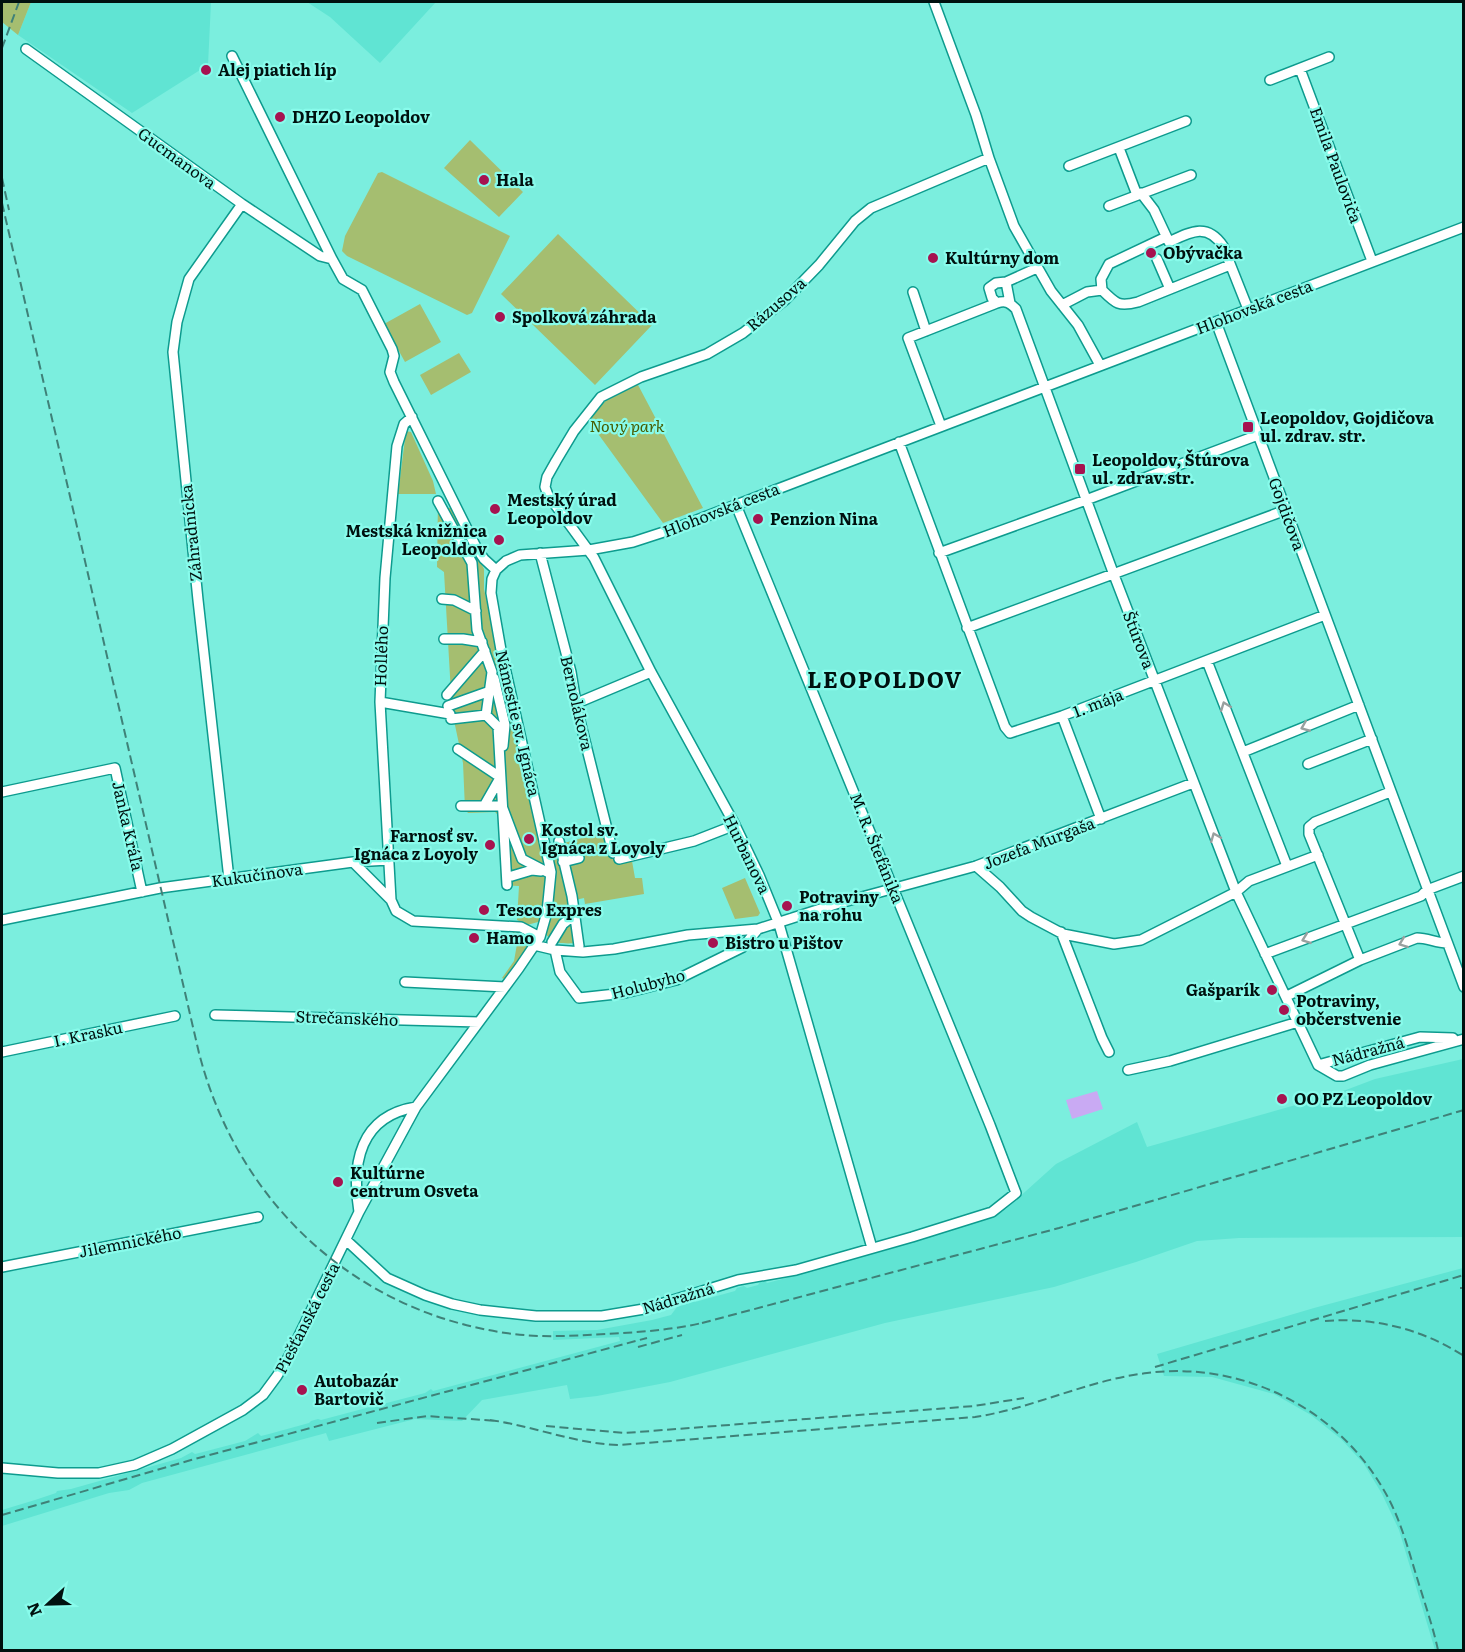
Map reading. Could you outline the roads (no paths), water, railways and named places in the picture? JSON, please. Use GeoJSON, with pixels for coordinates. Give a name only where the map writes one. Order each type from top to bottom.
{"type":"FeatureCollection","features":[{"type":"Feature","properties":{"kind":"street"},"geometry":{"type":"LineString","coordinates":[[934,2],[1014,226],[1050,291],[1078,325],[1100,365]]}},
{"type":"Feature","properties":{"kind":"street","name":"Gucmanova"},"geometry":{"type":"LineString","coordinates":[[26,49],[242,204],[320,256],[332,259]]}},
{"type":"Feature","properties":{"kind":"street","name":"Gucmanova"},"geometry":{"type":"LineString","coordinates":[[232,56],[332,259],[343,279],[362,290],[392,349],[394,356],[390,372],[412,417]]}},
{"type":"Feature","properties":{"kind":"street"},"geometry":{"type":"LineString","coordinates":[[1270,80],[1329,57]]}},
{"type":"Feature","properties":{"kind":"street","name":"Emila Pauloviča"},"geometry":{"type":"LineString","coordinates":[[1300,69],[1372,261]]}},
{"type":"Feature","properties":{"kind":"street"},"geometry":{"type":"LineString","coordinates":[[1069,166],[1186,121]]}},
{"type":"Feature","properties":{"kind":"street"},"geometry":{"type":"LineString","coordinates":[[1119,148],[1139,194],[1154,210],[1169,242],[1198,230],[1217,237],[1223,246],[1248,309]]}},
{"type":"Feature","properties":{"kind":"street","name":"Rázusova"},"geometry":{"type":"LineString","coordinates":[[589,550],[548,495],[545,487],[547,477],[574,432],[601,397],[641,377],[707,354],[743,333],[785,300],[819,265],[855,221],[871,208],[989,158]]}},
{"type":"Feature","properties":{"kind":"street"},"geometry":{"type":"LineString","coordinates":[[1109,206],[1191,175]]}},
{"type":"Feature","properties":{"kind":"street","name":"Záhradnícka"},"geometry":{"type":"LineString","coordinates":[[229,879],[173,352],[177,322],[189,279],[242,204]]}},
{"type":"Feature","properties":{"kind":"street","name":"Hlohovská cesta"},"geometry":{"type":"LineString","coordinates":[[496,570],[506,561],[520,555],[589,550],[633,542],[736,505],[1464,226]]}},
{"type":"Feature","properties":{"kind":"street"},"geometry":{"type":"LineString","coordinates":[[1166,237],[1109,264],[1101,279],[1102,290],[1116,304],[1126,305],[1230,266]]}},
{"type":"Feature","properties":{"kind":"street"},"geometry":{"type":"LineString","coordinates":[[1157,259],[1170,290]]}},
{"type":"Feature","properties":{"kind":"street"},"geometry":{"type":"LineString","coordinates":[[997,303],[992,298],[989,288],[996,283],[1006,282],[1037,268]]}},
{"type":"Feature","properties":{"kind":"street"},"geometry":{"type":"LineString","coordinates":[[1006,282],[1010,303]]}},
{"type":"Feature","properties":{"kind":"street"},"geometry":{"type":"LineString","coordinates":[[1062,305],[1087,292],[1102,290]]}},
{"type":"Feature","properties":{"kind":"street"},"geometry":{"type":"LineString","coordinates":[[913,292],[926,331]]}},
{"type":"Feature","properties":{"kind":"street"},"geometry":{"type":"LineString","coordinates":[[941,426],[908,338],[997,303],[1003,301],[1010,303],[1016,309],[1045,386]]}},
{"type":"Feature","properties":{"kind":"street","name":"Gojdičova"},"geometry":{"type":"LineString","coordinates":[[1216,322],[1464,987]]}},
{"type":"Feature","properties":{"kind":"street","name":"Štúrova"},"geometry":{"type":"LineString","coordinates":[[1045,386],[1114,575],[1236,892],[1318,1065]]}},
{"type":"Feature","properties":{"kind":"street"},"geometry":{"type":"LineString","coordinates":[[412,417],[477,549],[496,570]]}},
{"type":"Feature","properties":{"kind":"street","name":"Hollého"},"geometry":{"type":"LineString","coordinates":[[391,900],[380,702],[384,578],[396,457],[404,424],[412,417]]}},
{"type":"Feature","properties":{"kind":"street"},"geometry":{"type":"LineString","coordinates":[[939,553],[1258,435]]}},
{"type":"Feature","properties":{"kind":"street","name":"1. mája"},"geometry":{"type":"LineString","coordinates":[[899,442],[967,628],[1005,727],[1010,733],[1062,716],[1325,615]]}},
{"type":"Feature","properties":{"kind":"street"},"geometry":{"type":"LineString","coordinates":[[438,501],[472,563],[477,630],[492,672],[505,725],[500,777],[507,885],[522,859]]}},
{"type":"Feature","properties":{"kind":"street","name":"M. R. Štefánika"},"geometry":{"type":"LineString","coordinates":[[736,505],[1016,1193]]}},
{"type":"Feature","properties":{"kind":"street"},"geometry":{"type":"LineString","coordinates":[[967,628],[1286,510]]}},
{"type":"Feature","properties":{"kind":"street","name":"Hurbanova"},"geometry":{"type":"LineString","coordinates":[[589,550],[651,672],[735,825],[780,924],[872,1248]]}},
{"type":"Feature","properties":{"kind":"street","name":"Bernolákova"},"geometry":{"type":"LineString","coordinates":[[540,553],[616,856],[658,851],[694,841],[735,825]]}},
{"type":"Feature","properties":{"kind":"street","name":"Námestie sv. Ignáca"},"geometry":{"type":"LineString","coordinates":[[496,570],[492,579],[491,593],[501,651],[551,872],[547,912],[537,940]]}},
{"type":"Feature","properties":{"kind":"street"},"geometry":{"type":"LineString","coordinates":[[442,599],[454,600],[476,611]]}},
{"type":"Feature","properties":{"kind":"street"},"geometry":{"type":"LineString","coordinates":[[444,639],[464,639],[483,647]]}},
{"type":"Feature","properties":{"kind":"street"},"geometry":{"type":"LineString","coordinates":[[447,695],[483,647]]}},
{"type":"Feature","properties":{"kind":"street"},"geometry":{"type":"LineString","coordinates":[[1207,661],[1287,866]]}},
{"type":"Feature","properties":{"kind":"street"},"geometry":{"type":"LineString","coordinates":[[486,715],[492,672]]}},
{"type":"Feature","properties":{"kind":"street"},"geometry":{"type":"LineString","coordinates":[[577,702],[651,672]]}},
{"type":"Feature","properties":{"kind":"street"},"geometry":{"type":"LineString","coordinates":[[449,713],[478,695],[489,694],[500,702]]}},
{"type":"Feature","properties":{"kind":"street"},"geometry":{"type":"LineString","coordinates":[[380,702],[449,713],[486,715],[505,725]]}},
{"type":"Feature","properties":{"kind":"street"},"geometry":{"type":"LineString","coordinates":[[1243,752],[1359,705]]}},
{"type":"Feature","properties":{"kind":"street","name":"Jozefa Murgaša"},"geometry":{"type":"LineString","coordinates":[[1062,716],[1101,819]]}},
{"type":"Feature","properties":{"kind":"street"},"geometry":{"type":"LineString","coordinates":[[1308,764],[1372,739]]}},
{"type":"Feature","properties":{"kind":"street"},"geometry":{"type":"LineString","coordinates":[[458,749],[500,777]]}},
{"type":"Feature","properties":{"kind":"street","name":"Janka Kráľa"},"geometry":{"type":"LineString","coordinates":[[2,792],[115,768],[142,892]]}},
{"type":"Feature","properties":{"kind":"street"},"geometry":{"type":"LineString","coordinates":[[484,806],[500,777]]}},
{"type":"Feature","properties":{"kind":"street","name":"Jozefa Murgaša"},"geometry":{"type":"LineString","coordinates":[[1193,783],[976,866],[1022,911],[1061,932],[1091,941],[1114,944],[1141,940],[1236,892]]}},
{"type":"Feature","properties":{"kind":"street"},"geometry":{"type":"LineString","coordinates":[[1360,960],[1309,834],[1309,828],[1315,822],[1390,792]]}},
{"type":"Feature","properties":{"kind":"street"},"geometry":{"type":"LineString","coordinates":[[461,806],[502,806]]}},
{"type":"Feature","properties":{"kind":"street"},"geometry":{"type":"LineString","coordinates":[[502,806],[522,859],[547,872],[532,870],[512,876]]}},
{"type":"Feature","properties":{"kind":"street"},"geometry":{"type":"LineString","coordinates":[[559,841],[572,897],[579,946]]}},
{"type":"Feature","properties":{"kind":"street"},"geometry":{"type":"LineString","coordinates":[[1236,892],[1249,881],[1318,855]]}},
{"type":"Feature","properties":{"kind":"street"},"geometry":{"type":"LineString","coordinates":[[555,872],[579,858]]}},
{"type":"Feature","properties":{"kind":"street","name":"Kukučínova"},"geometry":{"type":"LineString","coordinates":[[142,892],[353,862],[389,860]]}},
{"type":"Feature","properties":{"kind":"street"},"geometry":{"type":"LineString","coordinates":[[353,862],[391,900],[396,911],[412,921],[506,928],[521,927],[537,940],[583,952],[614,949],[688,935],[758,929],[780,924],[836,904],[976,866]]}},
{"type":"Feature","properties":{"kind":"street"},"geometry":{"type":"LineString","coordinates":[[1265,954],[1421,896],[1427,890],[1464,876]]}},
{"type":"Feature","properties":{"kind":"street"},"geometry":{"type":"LineString","coordinates":[[2,921],[142,892]]}},
{"type":"Feature","properties":{"kind":"street"},"geometry":{"type":"LineString","coordinates":[[554,946],[562,924],[573,916]]}},
{"type":"Feature","properties":{"kind":"street","name":"Holubyho"},"geometry":{"type":"LineString","coordinates":[[554,946],[560,972],[579,998],[625,993],[676,980],[743,947],[758,929]]}},
{"type":"Feature","properties":{"kind":"street"},"geometry":{"type":"LineString","coordinates":[[1061,932],[1109,1052]]}},
{"type":"Feature","properties":{"kind":"street"},"geometry":{"type":"LineString","coordinates":[[1287,996],[1360,960],[1417,938],[1447,943]]}},
{"type":"Feature","properties":{"kind":"street","name":"Piešťanská cesta"},"geometry":{"type":"LineString","coordinates":[[2,1468],[58,1473],[99,1473],[135,1465],[172,1449],[243,1410],[264,1395],[289,1356],[358,1212],[416,1107],[537,940]]}},
{"type":"Feature","properties":{"kind":"street"},"geometry":{"type":"LineString","coordinates":[[405,982],[505,987]]}},
{"type":"Feature","properties":{"kind":"street","name":"Strečanského"},"geometry":{"type":"LineString","coordinates":[[215,1015],[479,1022]]}},
{"type":"Feature","properties":{"kind":"street","name":"I. Krasku"},"geometry":{"type":"LineString","coordinates":[[2,1052],[175,1016]]}},
{"type":"Feature","properties":{"kind":"street"},"geometry":{"type":"LineString","coordinates":[[1128,1070],[1170,1061],[1298,1022]]}},
{"type":"Feature","properties":{"kind":"street","name":"Nádražná"},"geometry":{"type":"LineString","coordinates":[[1318,1065],[1420,1037],[1464,1038]]}},
{"type":"Feature","properties":{"kind":"street","name":"Nádražná"},"geometry":{"type":"LineString","coordinates":[[1318,1065],[1337,1076],[1343,1076],[1370,1065],[1464,1038]]}},
{"type":"Feature","properties":{"kind":"street","name":"Piešťanská cesta"},"geometry":{"type":"LineString","coordinates":[[358,1212],[355,1187],[357,1162],[368,1135],[392,1113],[416,1107]]}},
{"type":"Feature","properties":{"kind":"street","name":"Nádražná"},"geometry":{"type":"LineString","coordinates":[[346,1240],[387,1278],[425,1295],[480,1310],[564,1317],[602,1316],[644,1309],[738,1280],[796,1270],[872,1248],[992,1212],[1016,1193]]}},
{"type":"Feature","properties":{"kind":"street","name":"Jilemnického"},"geometry":{"type":"LineString","coordinates":[[2,1267],[258,1217]]}},
{"type":"Feature","properties":{"kind":"railway"},"geometry":{"type":"LineString","coordinates":[[2,48],[19,2]]}},
{"type":"Feature","properties":{"kind":"railway"},"geometry":{"type":"LineString","coordinates":[[2,178],[9,210]]}},
{"type":"Feature","properties":{"kind":"railway"},"geometry":{"type":"LineString","coordinates":[[2,203],[199,1053],[217,1107],[241,1156],[272,1201],[309,1240],[352,1274],[399,1301],[450,1321],[531,1336],[658,1330],[710,1321]]}},
{"type":"Feature","properties":{"kind":"railway"},"geometry":{"type":"LineString","coordinates":[[702,1323],[1059,1228],[1464,1110]]}},
{"type":"Feature","properties":{"kind":"railway"},"geometry":{"type":"LineString","coordinates":[[1155,1367],[1464,1275]]}},
{"type":"Feature","properties":{"kind":"railway"},"geometry":{"type":"LineString","coordinates":[[1325,1321],[1361,1321],[1397,1327],[1431,1339],[1464,1356]]}},
{"type":"Feature","properties":{"kind":"railway"},"geometry":{"type":"LineString","coordinates":[[638,1347],[682,1335]]}},
{"type":"Feature","properties":{"kind":"railway"},"geometry":{"type":"LineString","coordinates":[[2,1515],[191,1460],[647,1338]]}},
{"type":"Feature","properties":{"kind":"railway"},"geometry":{"type":"LineString","coordinates":[[490,1420],[587,1442],[620,1445],[975,1417],[997,1413],[1104,1382],[1147,1373],[1182,1371],[1216,1374],[1250,1382],[1281,1395],[1311,1412],[1338,1433],[1362,1458],[1382,1487],[1399,1521],[1438,1650]]}},
{"type":"Feature","properties":{"kind":"railway"},"geometry":{"type":"LineString","coordinates":[[546,1426],[625,1433],[974,1406],[1024,1398]]}},
{"type":"Feature","properties":{"kind":"railway"},"geometry":{"type":"LineString","coordinates":[[377,1423],[427,1416],[498,1421]]}},
{"type":"Feature","properties":{"kind":"place","name":"Alej piatich líp"},"geometry":{"type":"Point","coordinates":[206,70]}},
{"type":"Feature","properties":{"kind":"place","name":"DHZO Leopoldov"},"geometry":{"type":"Point","coordinates":[280,117]}},
{"type":"Feature","properties":{"kind":"place","name":"Hala"},"geometry":{"type":"Point","coordinates":[484,180]}},
{"type":"Feature","properties":{"kind":"place","name":"Obývačka"},"geometry":{"type":"Point","coordinates":[1151,253]}},
{"type":"Feature","properties":{"kind":"place","name":"Kultúrny dom"},"geometry":{"type":"Point","coordinates":[933,258]}},
{"type":"Feature","properties":{"kind":"place","name":"Spolková záhrada"},"geometry":{"type":"Point","coordinates":[500,317]}},
{"type":"Feature","properties":{"kind":"place","name":"Leopoldov, Gojdičova ul. zdrav. str."},"geometry":{"type":"Point","coordinates":[1248,427]}},
{"type":"Feature","properties":{"kind":"place","name":"Leopoldov, Štúrova ul. zdrav.str."},"geometry":{"type":"Point","coordinates":[1080,469]}},
{"type":"Feature","properties":{"kind":"place","name":"Mestský úrad Leopoldov"},"geometry":{"type":"Point","coordinates":[495,509]}},
{"type":"Feature","properties":{"kind":"place","name":"Penzion Nina"},"geometry":{"type":"Point","coordinates":[758,519]}},
{"type":"Feature","properties":{"kind":"place","name":"Mestská knižnica Leopoldov"},"geometry":{"type":"Point","coordinates":[499,540]}},
{"type":"Feature","properties":{"kind":"place","name":"Kostol sv. Ignáca z Loyoly"},"geometry":{"type":"Point","coordinates":[529,839]}},
{"type":"Feature","properties":{"kind":"place","name":"Farnosť sv. Ignáca z Loyoly"},"geometry":{"type":"Point","coordinates":[490,845]}},
{"type":"Feature","properties":{"kind":"place","name":"Potraviny na rohu"},"geometry":{"type":"Point","coordinates":[787,906]}},
{"type":"Feature","properties":{"kind":"place","name":"Tesco Expres"},"geometry":{"type":"Point","coordinates":[484,910]}},
{"type":"Feature","properties":{"kind":"place","name":"Hamo"},"geometry":{"type":"Point","coordinates":[474,938]}},
{"type":"Feature","properties":{"kind":"place","name":"Bistro u Pištov"},"geometry":{"type":"Point","coordinates":[713,943]}},
{"type":"Feature","properties":{"kind":"place","name":"Gašparík"},"geometry":{"type":"Point","coordinates":[1272,990]}},
{"type":"Feature","properties":{"kind":"place","name":"Potraviny, občerstvenie"},"geometry":{"type":"Point","coordinates":[1284,1010]}},
{"type":"Feature","properties":{"kind":"place","name":"OO PZ Leopoldov"},"geometry":{"type":"Point","coordinates":[1282,1099]}},
{"type":"Feature","properties":{"kind":"place","name":"Kultúrne centrum Osveta"},"geometry":{"type":"Point","coordinates":[338,1182]}},
{"type":"Feature","properties":{"kind":"place","name":"Autobazár Bartovič"},"geometry":{"type":"Point","coordinates":[302,1390]}},
{"type":"Feature","properties":{"kind":"district","name":"LEOPOLDOV"},"geometry":{"type":"Point","coordinates":[885,680]}},
{"type":"Feature","properties":{"kind":"park label","name":"Nový park"},"geometry":{"type":"Point","coordinates":[627,426]}}]}
